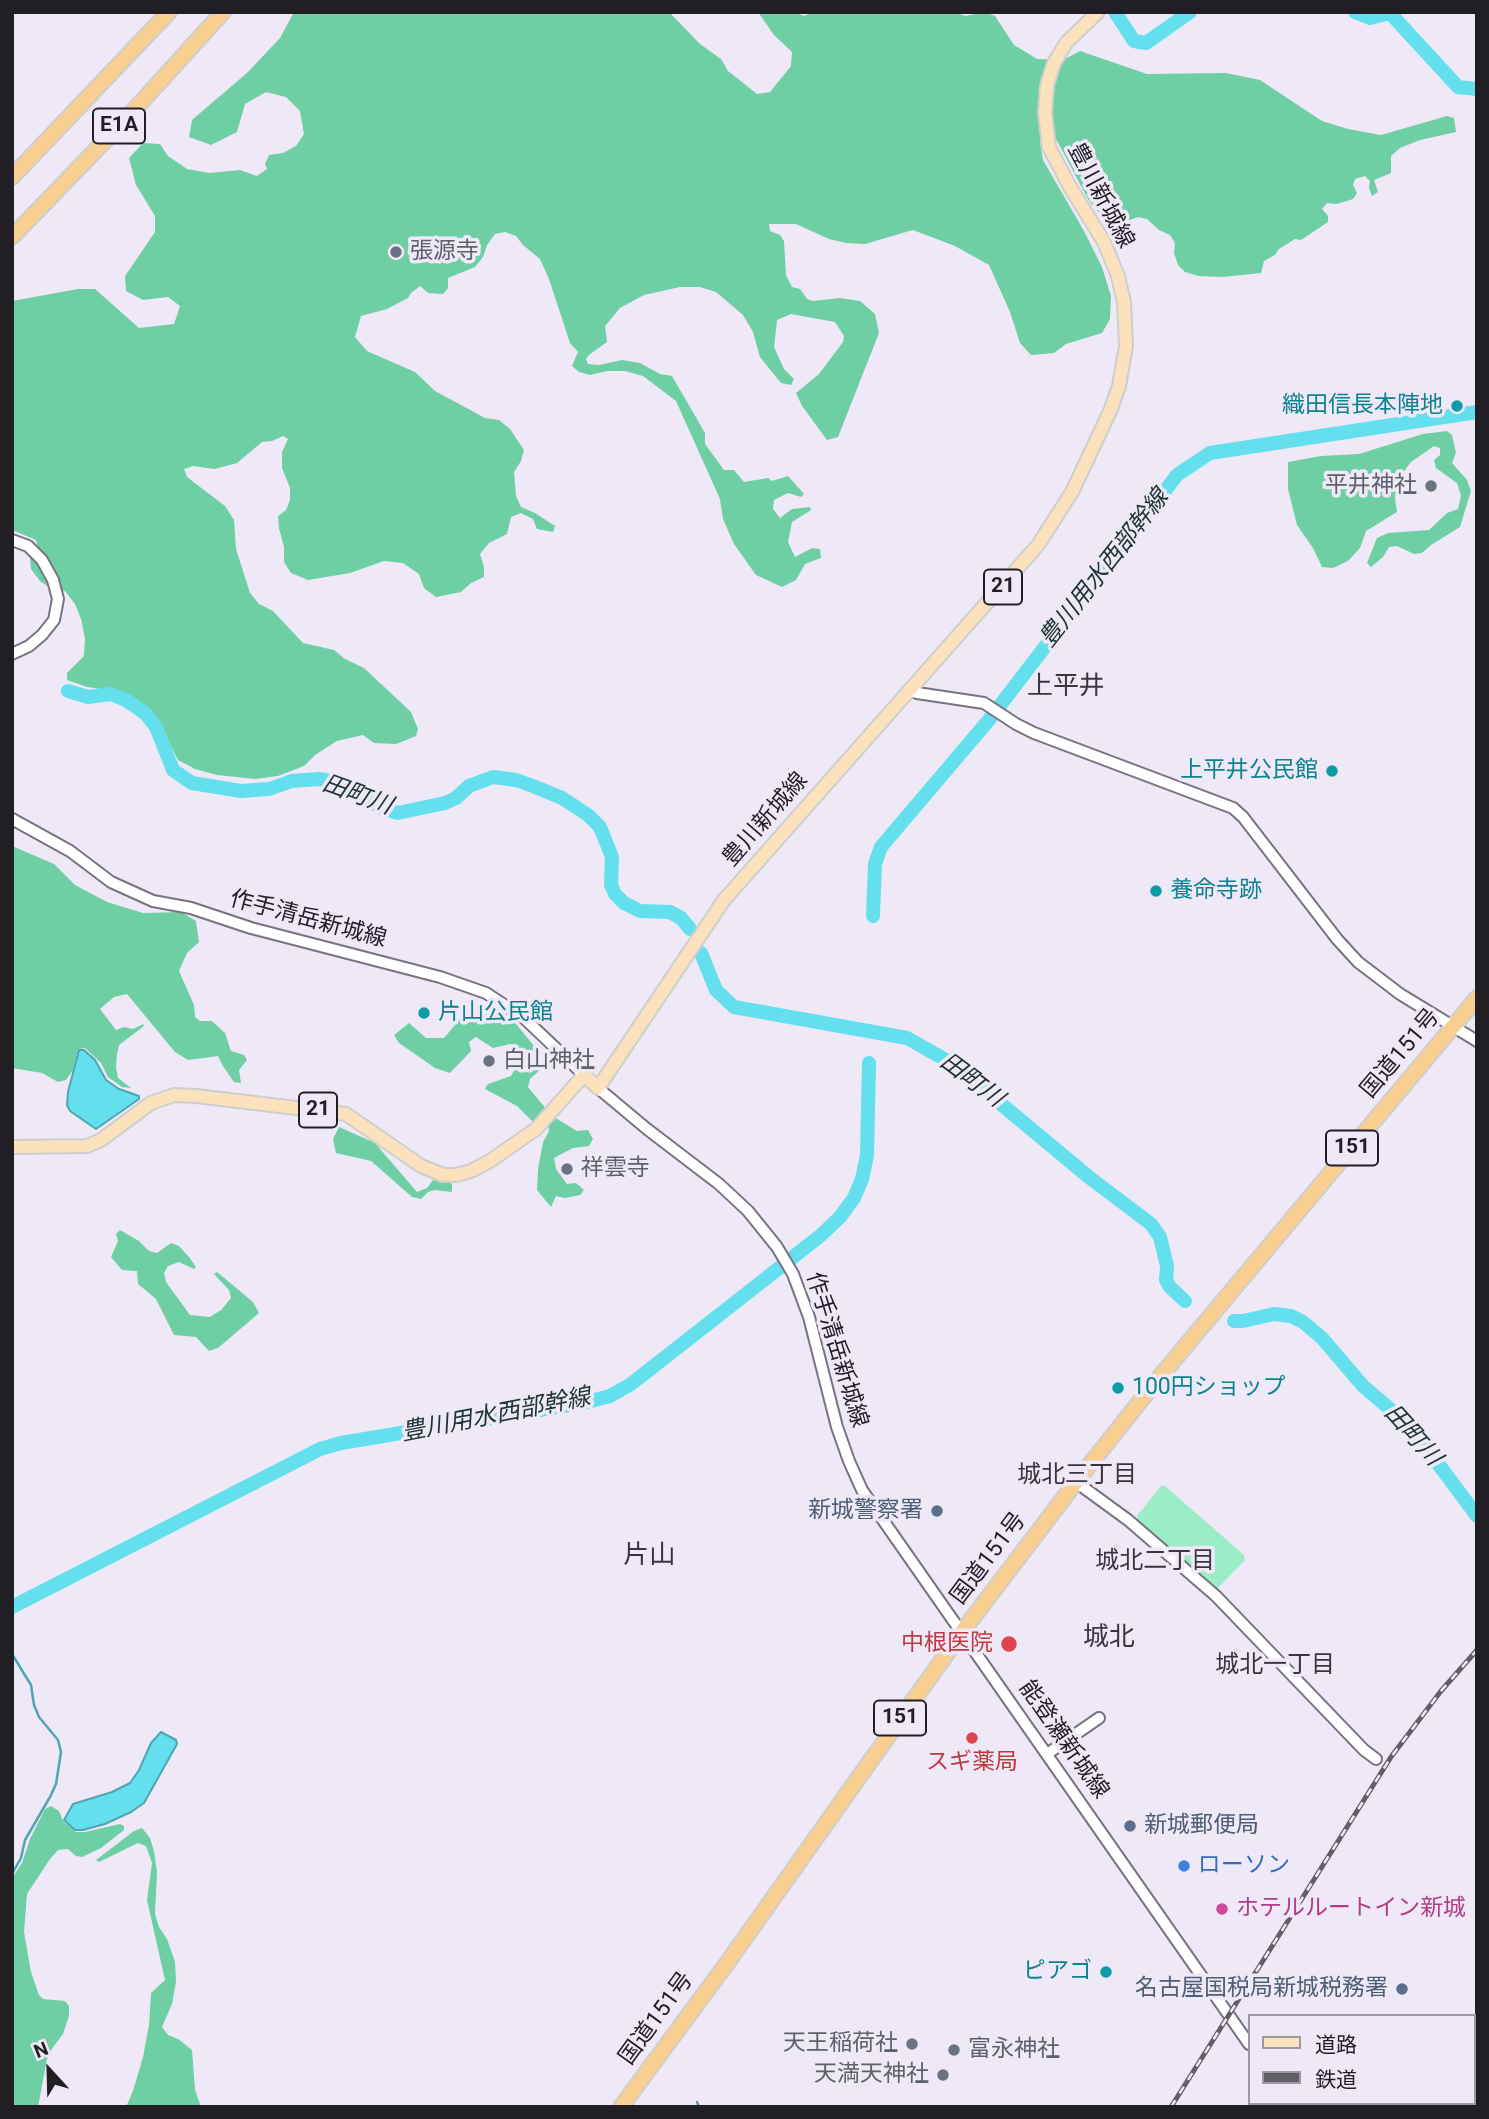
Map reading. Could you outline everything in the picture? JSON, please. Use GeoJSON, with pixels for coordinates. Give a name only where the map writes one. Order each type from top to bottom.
{"type":"FeatureCollection","features":[{"type":"Feature","properties":{"kind":"highway","name":"E1A"},"geometry":{"type":"LineString","coordinates":[[12,177],[169,12]]}},
{"type":"Feature","properties":{"kind":"highway","name":"E1A"},"geometry":{"type":"LineString","coordinates":[[12,237],[116,130],[223,12]]}},
{"type":"Feature","properties":{"kind":"highway","name":"国道151号"},"geometry":{"type":"LineString","coordinates":[[621,2107],[722,1970],[962,1632],[1076,1482],[1158,1379],[1477,998]]}},
{"type":"Feature","properties":{"kind":"main road","name":"豊川新城線"},"geometry":{"type":"LineString","coordinates":[[598,1088],[724,900],[1020,568],[1049,531],[1111,408],[1119,386],[1126,346],[1126,321],[1118,276],[1095,224],[1049,147],[1045,113],[1047,85],[1054,63],[1066,43],[1098,12]]}},
{"type":"Feature","properties":{"kind":"main road"},"geometry":{"type":"LineString","coordinates":[[12,540],[27,546],[42,560],[53,580],[58,599],[54,620],[42,635],[29,646],[12,654]]}},
{"type":"Feature","properties":{"kind":"main road"},"geometry":{"type":"LineString","coordinates":[[911,690],[972,700],[991,706],[1034,733],[1233,808],[1358,962],[1400,994],[1477,1041]]}},
{"type":"Feature","properties":{"kind":"main road","name":"作手清岳新城線"},"geometry":{"type":"LineString","coordinates":[[12,820],[70,851],[111,883],[153,901],[191,908],[275,934],[440,977],[486,993],[524,1018],[584,1075]]}},
{"type":"Feature","properties":{"kind":"main road"},"geometry":{"type":"LineString","coordinates":[[584,1075],[598,1088]]}},
{"type":"Feature","properties":{"kind":"main road","name":"21"},"geometry":{"type":"LineString","coordinates":[[12,1146],[87,1146],[101,1140],[151,1103],[174,1096],[196,1096],[346,1114],[421,1166],[443,1175],[456,1175],[471,1171],[489,1161],[537,1129],[584,1075]]}},
{"type":"Feature","properties":{"kind":"main road","name":"作手清岳新城線"},"geometry":{"type":"LineString","coordinates":[[598,1088],[719,1184],[748,1211],[782,1255],[809,1317],[837,1427],[862,1490],[962,1632]]}},
{"type":"Feature","properties":{"kind":"main road"},"geometry":{"type":"LineString","coordinates":[[1076,1482],[1128,1520],[1216,1595],[1364,1750],[1376,1759]]}},
{"type":"Feature","properties":{"kind":"main road","name":"能登瀬新城線"},"geometry":{"type":"LineString","coordinates":[[962,1632],[1248,2043]]}},
{"type":"Feature","properties":{"kind":"main road"},"geometry":{"type":"LineString","coordinates":[[1047,1754],[1099,1718]]}},
{"type":"Feature","properties":{"kind":"green space"},"geometry":{"type":"Polygon","coordinates":[[[294,12],[669,12],[700,44],[721,59],[728,71],[757,94],[770,92],[791,66],[792,52],[774,35],[758,12],[794,12],[804,16],[814,12],[953,12],[966,16],[985,12],[995,16],[1014,45],[1037,59],[1063,60],[1080,51],[1147,74],[1226,73],[1260,80],[1322,121],[1348,129],[1381,135],[1447,116],[1454,118],[1456,132],[1420,140],[1400,148],[1391,156],[1391,173],[1374,180],[1378,192],[1372,196],[1370,181],[1365,176],[1355,179],[1353,185],[1357,193],[1353,199],[1337,204],[1327,203],[1322,209],[1328,216],[1328,222],[1301,240],[1295,239],[1279,249],[1275,255],[1264,261],[1261,273],[1223,277],[1199,276],[1185,272],[1178,265],[1174,253],[1175,243],[1170,235],[1159,230],[1147,219],[1138,217],[1114,230],[1089,201],[1055,137],[1040,142],[1043,160],[1102,267],[1111,296],[1110,319],[1102,333],[1066,344],[1054,353],[1031,355],[1020,343],[1010,312],[989,265],[955,246],[913,230],[865,244],[829,239],[796,224],[769,224],[770,231],[780,235],[784,241],[786,275],[792,287],[800,289],[807,299],[813,301],[840,298],[860,301],[875,314],[879,333],[838,437],[827,440],[802,406],[796,393],[819,374],[843,342],[844,336],[835,322],[791,314],[777,320],[774,347],[784,369],[794,379],[791,385],[781,383],[760,357],[753,332],[743,315],[716,292],[700,287],[680,287],[644,295],[620,308],[605,326],[607,342],[589,355],[586,359],[588,364],[599,365],[622,360],[640,363],[660,374],[672,376],[705,433],[705,444],[724,470],[734,470],[744,482],[768,478],[772,481],[788,476],[804,494],[801,497],[788,493],[774,500],[773,509],[780,518],[792,509],[810,507],[811,510],[792,522],[788,542],[795,557],[812,548],[820,549],[821,558],[805,564],[796,580],[782,587],[756,575],[734,544],[723,519],[720,499],[676,401],[643,376],[625,371],[590,375],[579,372],[572,366],[578,352],[570,343],[540,259],[516,236],[505,232],[495,234],[475,267],[448,278],[448,288],[443,294],[428,293],[420,286],[408,298],[387,309],[361,316],[355,337],[367,351],[415,372],[435,391],[485,418],[499,420],[510,429],[524,450],[514,472],[516,496],[521,507],[555,526],[553,532],[537,529],[533,519],[521,513],[511,517],[507,534],[489,543],[480,554],[484,577],[461,592],[436,597],[424,588],[419,574],[403,563],[384,561],[350,573],[308,580],[291,573],[284,562],[284,547],[279,528],[278,516],[286,510],[290,500],[290,488],[282,468],[282,452],[288,439],[283,436],[262,442],[237,463],[215,469],[193,466],[184,469],[187,477],[225,506],[234,520],[236,549],[250,593],[259,604],[273,611],[303,643],[334,650],[364,668],[411,712],[418,729],[416,736],[396,744],[374,743],[363,735],[337,741],[315,755],[304,766],[278,776],[255,779],[217,775],[195,769],[178,760],[157,719],[145,706],[123,692],[87,687],[67,680],[67,673],[84,656],[85,638],[81,619],[75,604],[65,591],[49,587],[40,581],[31,569],[30,558],[38,548],[36,540],[12,530],[12,301],[78,289],[95,289],[139,328],[174,324],[180,306],[168,297],[143,300],[126,291],[125,276],[155,232],[155,216],[136,185],[129,158],[143,143],[160,144],[168,156],[187,169],[209,173],[240,170],[257,176],[267,169],[265,164],[269,155],[283,153],[296,146],[304,134],[300,111],[286,97],[266,92],[245,104],[237,132],[211,145],[189,137],[192,120],[248,72],[280,38],[294,12]]]}},
{"type":"Feature","properties":{"kind":"green space"},"geometry":{"type":"Polygon","coordinates":[[[1447,431],[1452,435],[1456,453],[1452,463],[1467,480],[1471,491],[1460,527],[1422,553],[1414,554],[1397,546],[1389,547],[1383,557],[1371,567],[1367,563],[1377,538],[1388,533],[1429,530],[1447,513],[1458,509],[1461,496],[1457,483],[1436,468],[1434,460],[1440,455],[1440,448],[1434,446],[1411,462],[1399,478],[1395,498],[1397,512],[1366,531],[1360,548],[1348,561],[1333,568],[1322,567],[1297,525],[1288,489],[1288,462],[1321,456],[1359,454],[1423,434],[1447,431]]]}},
{"type":"Feature","properties":{"kind":"green space"},"geometry":{"type":"Polygon","coordinates":[[[12,846],[54,864],[75,885],[107,902],[143,913],[181,912],[196,921],[199,942],[187,953],[179,971],[194,1005],[195,1017],[200,1021],[212,1021],[225,1033],[231,1051],[244,1055],[247,1060],[239,1070],[241,1083],[234,1082],[218,1056],[188,1060],[175,1052],[127,994],[114,997],[100,1009],[116,1030],[124,1027],[133,1029],[143,1024],[144,1026],[119,1045],[117,1054],[118,1078],[131,1088],[122,1087],[108,1077],[101,1063],[85,1048],[78,1049],[73,1070],[66,1080],[58,1082],[42,1073],[12,1068],[12,846]]]}},
{"type":"Feature","properties":{"kind":"green space"},"geometry":{"type":"Polygon","coordinates":[[[479,1003],[512,1019],[543,1057],[543,1067],[530,1079],[528,1087],[547,1110],[535,1124],[517,1106],[485,1089],[488,1084],[511,1076],[516,1067],[515,1047],[510,1044],[493,1048],[476,1037],[469,1042],[471,1051],[450,1073],[435,1068],[399,1043],[394,1035],[409,1023],[426,1038],[444,1038],[466,1012],[479,1003]]]}},
{"type":"Feature","properties":{"kind":"green space"},"geometry":{"type":"Polygon","coordinates":[[[554,1117],[577,1131],[588,1130],[593,1139],[589,1146],[573,1148],[554,1158],[556,1169],[567,1184],[576,1183],[584,1190],[580,1195],[565,1198],[556,1196],[551,1207],[537,1190],[543,1142],[549,1131],[548,1124],[554,1117]]]}},
{"type":"Feature","properties":{"kind":"green space"},"geometry":{"type":"Polygon","coordinates":[[[339,1127],[375,1143],[417,1192],[427,1188],[433,1180],[445,1179],[452,1184],[452,1192],[435,1190],[428,1192],[421,1199],[412,1197],[371,1161],[336,1153],[333,1139],[339,1127]]]}},
{"type":"Feature","properties":{"kind":"green space"},"geometry":{"type":"Polygon","coordinates":[[[120,1230],[139,1241],[149,1251],[157,1253],[171,1243],[179,1246],[189,1257],[196,1267],[194,1269],[179,1262],[168,1266],[164,1273],[166,1282],[190,1315],[210,1317],[221,1310],[231,1298],[229,1290],[214,1274],[217,1272],[253,1302],[259,1313],[218,1348],[209,1351],[196,1337],[174,1335],[156,1299],[138,1284],[137,1271],[122,1270],[111,1257],[118,1241],[116,1234],[120,1230]]]}},
{"type":"Feature","properties":{"kind":"green space"},"geometry":{"type":"Polygon","coordinates":[[[1161,1486],[1165,1486],[1244,1555],[1245,1560],[1218,1588],[1212,1589],[1137,1521],[1137,1516],[1161,1486]]]}},
{"type":"Feature","properties":{"kind":"green space"},"geometry":{"type":"Polygon","coordinates":[[[51,1806],[59,1811],[63,1821],[76,1832],[120,1824],[124,1826],[124,1830],[101,1848],[82,1857],[76,1856],[68,1849],[58,1850],[27,1894],[24,1932],[31,1972],[39,1995],[43,1999],[65,2001],[69,2006],[69,2016],[63,2034],[47,2059],[38,2107],[12,2107],[12,1878],[22,1863],[45,1809],[51,1806]]]}},
{"type":"Feature","properties":{"kind":"green space"},"geometry":{"type":"Polygon","coordinates":[[[142,1828],[150,1838],[154,1851],[157,1872],[155,1914],[175,1962],[176,1982],[172,2004],[162,2027],[168,2035],[192,2050],[195,2090],[201,2107],[126,2107],[143,2057],[151,1993],[165,1980],[147,1900],[152,1863],[146,1846],[138,1843],[99,1862],[96,1860],[134,1831],[142,1828]]]}},
{"type":"Feature","properties":{"kind":"water"},"geometry":{"type":"Polygon","coordinates":[[[79,1050],[84,1050],[95,1060],[106,1080],[119,1089],[139,1096],[139,1099],[96,1129],[70,1111],[67,1105],[79,1050]]]}},
{"type":"Feature","properties":{"kind":"water"},"geometry":{"type":"Polygon","coordinates":[[[161,1732],[176,1740],[177,1744],[144,1803],[105,1824],[83,1830],[75,1830],[64,1820],[73,1804],[112,1792],[130,1783],[151,1743],[161,1732]]]}},
{"type":"Feature","properties":{"kind":"waterway"},"geometry":{"type":"LineString","coordinates":[[1115,12],[1134,41],[1146,43],[1190,12]]}},
{"type":"Feature","properties":{"kind":"waterway"},"geometry":{"type":"LineString","coordinates":[[1355,12],[1370,18],[1390,13],[1458,87],[1477,89]]}},
{"type":"Feature","properties":{"kind":"waterway","name":"豊川用水西部幹線"},"geometry":{"type":"LineString","coordinates":[[873,916],[875,864],[881,847],[988,721],[1177,475],[1210,453],[1477,412]]}},
{"type":"Feature","properties":{"kind":"waterway","name":"田町川"},"geometry":{"type":"LineString","coordinates":[[68,691],[88,697],[111,694],[126,700],[146,714],[156,727],[173,770],[192,783],[241,791],[269,789],[292,781],[319,779],[335,782],[384,809],[398,813],[445,803],[456,798],[469,786],[493,777],[516,780],[533,786],[562,798],[588,815],[600,827],[612,857],[611,885],[624,903],[640,911],[670,912],[681,918],[690,929]]}},
{"type":"Feature","properties":{"kind":"waterway","name":"田町川"},"geometry":{"type":"LineString","coordinates":[[701,953],[716,990],[734,1007],[907,1038],[953,1064],[1090,1178],[1151,1224],[1160,1237],[1167,1266],[1166,1280],[1185,1301]]}},
{"type":"Feature","properties":{"kind":"waterway","name":"豊川用水西部幹線"},"geometry":{"type":"LineString","coordinates":[[12,1607],[320,1449],[341,1443],[587,1402],[610,1396],[631,1384],[820,1236],[840,1217],[854,1198],[862,1179],[867,1155],[869,1063]]}},
{"type":"Feature","properties":{"kind":"waterway","name":"田町川"},"geometry":{"type":"LineString","coordinates":[[1234,1321],[1274,1314],[1291,1316],[1303,1322],[1322,1338],[1363,1386],[1410,1426],[1477,1516]]}},
{"type":"Feature","properties":{"kind":"waterway"},"geometry":{"type":"LineString","coordinates":[[12,1654],[31,1685],[39,1717],[58,1740],[61,1752],[56,1784],[25,1840],[21,1858],[12,1874]]}},
{"type":"Feature","properties":{"kind":"waterway"},"geometry":{"type":"LineString","coordinates":[[697,2102],[699,2107]]}},
{"type":"Feature","properties":{"kind":"railway"},"geometry":{"type":"LineString","coordinates":[[1171,2107],[1391,1757],[1441,1691],[1477,1650]]}},
{"type":"Feature","properties":{"kind":"place","name":"張源寺"},"geometry":{"type":"Point","coordinates":[396,252]}},
{"type":"Feature","properties":{"kind":"place","name":"織田信長本陣地"},"geometry":{"type":"Point","coordinates":[1457,406]}},
{"type":"Feature","properties":{"kind":"place","name":"平井神社"},"geometry":{"type":"Point","coordinates":[1431,486]}},
{"type":"Feature","properties":{"kind":"place","name":"上平井公民館"},"geometry":{"type":"Point","coordinates":[1332,771]}},
{"type":"Feature","properties":{"kind":"place","name":"養命寺跡"},"geometry":{"type":"Point","coordinates":[1156,891]}},
{"type":"Feature","properties":{"kind":"place","name":"片山公民館"},"geometry":{"type":"Point","coordinates":[424,1013]}},
{"type":"Feature","properties":{"kind":"place","name":"白山神社"},"geometry":{"type":"Point","coordinates":[489,1061]}},
{"type":"Feature","properties":{"kind":"place","name":"祥雲寺"},"geometry":{"type":"Point","coordinates":[567,1169]}},
{"type":"Feature","properties":{"kind":"place","name":"100円ショップ"},"geometry":{"type":"Point","coordinates":[1118,1388]}},
{"type":"Feature","properties":{"kind":"place","name":"新城警察署"},"geometry":{"type":"Point","coordinates":[937,1511]}},
{"type":"Feature","properties":{"kind":"place","name":"中根医院"},"geometry":{"type":"Point","coordinates":[1009,1644]}},
{"type":"Feature","properties":{"kind":"place","name":"スギ薬局"},"geometry":{"type":"Point","coordinates":[972,1738]}},
{"type":"Feature","properties":{"kind":"place","name":"新城郵便局"},"geometry":{"type":"Point","coordinates":[1130,1826]}},
{"type":"Feature","properties":{"kind":"place","name":"ローソン"},"geometry":{"type":"Point","coordinates":[1184,1866]}},
{"type":"Feature","properties":{"kind":"place","name":"ホテルルートイン新城"},"geometry":{"type":"Point","coordinates":[1222,1909]}},
{"type":"Feature","properties":{"kind":"place","name":"ピアゴ"},"geometry":{"type":"Point","coordinates":[1106,1972]}},
{"type":"Feature","properties":{"kind":"place","name":"名古屋国税局新城税務署"},"geometry":{"type":"Point","coordinates":[1402,1989]}},
{"type":"Feature","properties":{"kind":"place","name":"天王稲荷社"},"geometry":{"type":"Point","coordinates":[912,2044]}},
{"type":"Feature","properties":{"kind":"place","name":"富永神社"},"geometry":{"type":"Point","coordinates":[954,2050]}},
{"type":"Feature","properties":{"kind":"place","name":"天満天神社"},"geometry":{"type":"Point","coordinates":[943,2075]}},
{"type":"Feature","properties":{"kind":"district","name":"上平井"},"geometry":{"type":"Point","coordinates":[1066,687]}},
{"type":"Feature","properties":{"kind":"district","name":"城北三丁目"},"geometry":{"type":"Point","coordinates":[1077,1476]}},
{"type":"Feature","properties":{"kind":"district","name":"片山"},"geometry":{"type":"Point","coordinates":[649,1556]}},
{"type":"Feature","properties":{"kind":"district","name":"城北二丁目"},"geometry":{"type":"Point","coordinates":[1155,1562]}},
{"type":"Feature","properties":{"kind":"district","name":"城北"},"geometry":{"type":"Point","coordinates":[1109,1638]}},
{"type":"Feature","properties":{"kind":"district","name":"城北一丁目"},"geometry":{"type":"Point","coordinates":[1275,1666]}}]}
